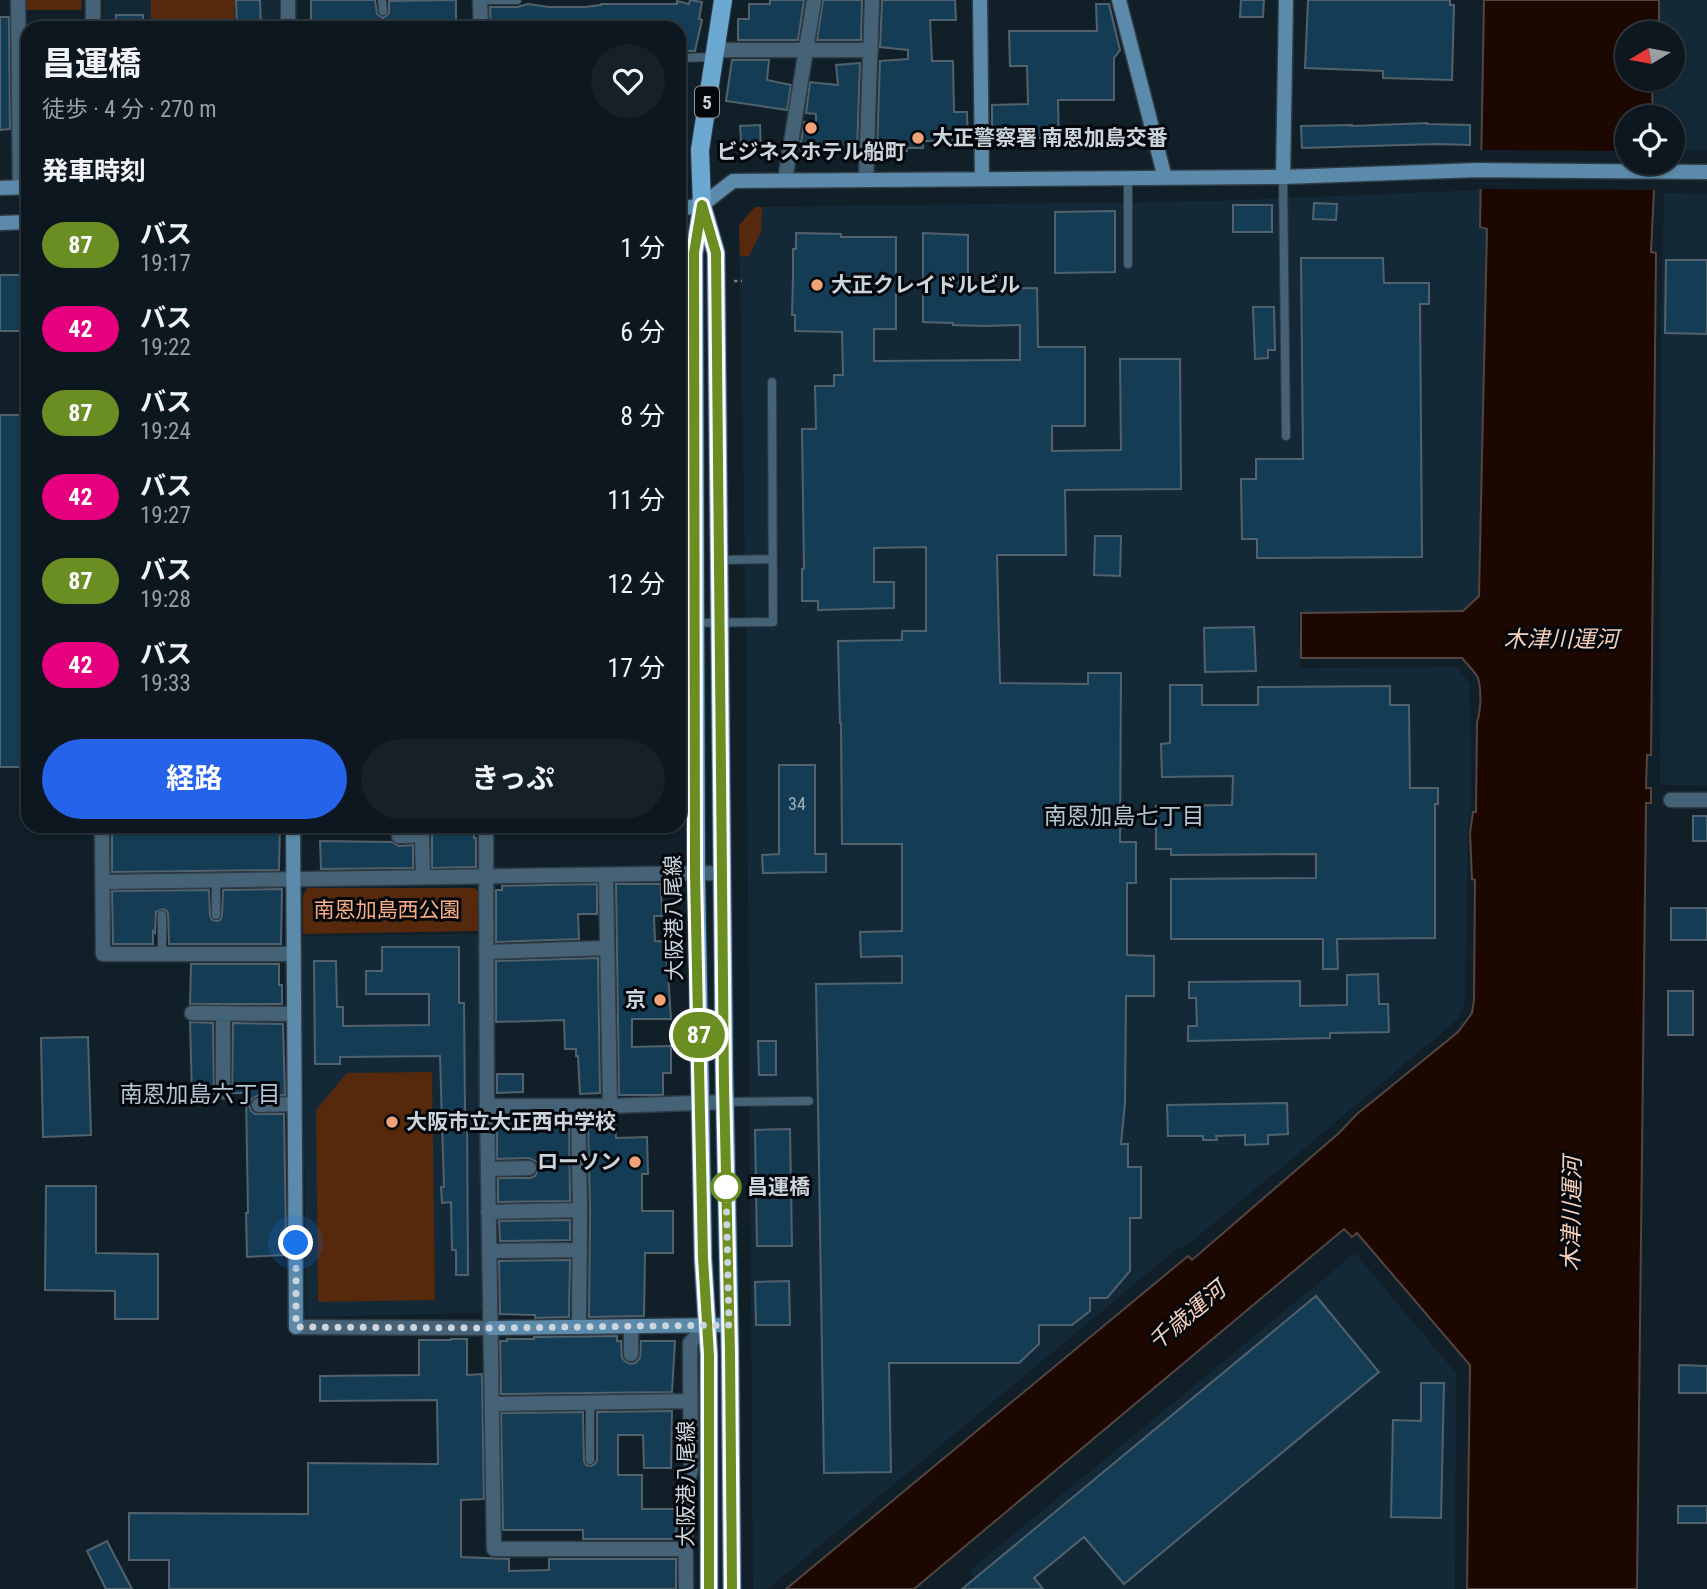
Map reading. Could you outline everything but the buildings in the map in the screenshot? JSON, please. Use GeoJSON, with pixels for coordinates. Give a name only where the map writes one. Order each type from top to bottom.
{"type":"FeatureCollection","features":[{"type":"Feature","properties":{"kind":"main road","name":"大阪港八尾線"},"geometry":{"type":"LineString","coordinates":[[709,1589],[709,1355],[703,1258],[695,874],[694,623],[686,493],[686,291],[702,205],[700,150],[723,0]]}},
{"type":"Feature","properties":{"kind":"main road","name":"大阪港八尾線"},"geometry":{"type":"LineString","coordinates":[[702,205],[716,253],[724,1102],[732,1589]]}},
{"type":"Feature","properties":{"kind":"street"},"geometry":{"type":"LineString","coordinates":[[18,0],[21,94]]}},
{"type":"Feature","properties":{"kind":"street"},"geometry":{"type":"LineString","coordinates":[[93,0],[93,21]]}},
{"type":"Feature","properties":{"kind":"street"},"geometry":{"type":"LineString","coordinates":[[288,0],[288,21]]}},
{"type":"Feature","properties":{"kind":"street"},"geometry":{"type":"LineString","coordinates":[[480,0],[481,21]]}},
{"type":"Feature","properties":{"kind":"street"},"geometry":{"type":"LineString","coordinates":[[785,180],[814,0]]}},
{"type":"Feature","properties":{"kind":"street"},"geometry":{"type":"LineString","coordinates":[[866,179],[872,0]]}},
{"type":"Feature","properties":{"kind":"street"},"geometry":{"type":"LineString","coordinates":[[980,0],[982,179]]}},
{"type":"Feature","properties":{"kind":"street"},"geometry":{"type":"LineString","coordinates":[[1119,0],[1165,178]]}},
{"type":"Feature","properties":{"kind":"street"},"geometry":{"type":"LineString","coordinates":[[1283,177],[1286,0]]}},
{"type":"Feature","properties":{"kind":"street"},"geometry":{"type":"LineString","coordinates":[[715,54],[871,50]]}},
{"type":"Feature","properties":{"kind":"street"},"geometry":{"type":"LineString","coordinates":[[686,208],[702,205],[733,181],[1283,177],[1478,170],[1707,172]]}},
{"type":"Feature","properties":{"kind":"street"},"geometry":{"type":"LineString","coordinates":[[0,188],[21,188]]}},
{"type":"Feature","properties":{"kind":"street"},"geometry":{"type":"LineString","coordinates":[[686,199],[702,205]]}},
{"type":"Feature","properties":{"kind":"street"},"geometry":{"type":"LineString","coordinates":[[0,223],[21,222]]}},
{"type":"Feature","properties":{"kind":"street"},"geometry":{"type":"LineString","coordinates":[[1671,800],[1707,800]]}},
{"type":"Feature","properties":{"kind":"street"},"geometry":{"type":"LineString","coordinates":[[102,833],[103,954],[294,954]]}},
{"type":"Feature","properties":{"kind":"street"},"geometry":{"type":"LineString","coordinates":[[293,833],[296,1327],[729,1325]]}},
{"type":"Feature","properties":{"kind":"street"},"geometry":{"type":"LineString","coordinates":[[399,833],[399,836],[422,835],[423,877]]}},
{"type":"Feature","properties":{"kind":"street"},"geometry":{"type":"LineString","coordinates":[[486,833],[488,1212],[494,1549],[685,1549]]}},
{"type":"Feature","properties":{"kind":"street"},"geometry":{"type":"LineString","coordinates":[[103,882],[722,873]]}},
{"type":"Feature","properties":{"kind":"street"},"geometry":{"type":"LineString","coordinates":[[606,875],[610,1106]]}},
{"type":"Feature","properties":{"kind":"street"},"geometry":{"type":"LineString","coordinates":[[486,952],[607,948]]}},
{"type":"Feature","properties":{"kind":"street"},"geometry":{"type":"LineString","coordinates":[[192,1013],[294,1014]]}},
{"type":"Feature","properties":{"kind":"street"},"geometry":{"type":"LineString","coordinates":[[223,1013],[223,1092]]}},
{"type":"Feature","properties":{"kind":"street"},"geometry":{"type":"LineString","coordinates":[[487,1106],[724,1102]]}},
{"type":"Feature","properties":{"kind":"street"},"geometry":{"type":"LineString","coordinates":[[260,1105],[295,1104]]}},
{"type":"Feature","properties":{"kind":"street"},"geometry":{"type":"LineString","coordinates":[[578,1106],[579,1326]]}},
{"type":"Feature","properties":{"kind":"street"},"geometry":{"type":"LineString","coordinates":[[488,1169],[529,1168]]}},
{"type":"Feature","properties":{"kind":"street"},"geometry":{"type":"LineString","coordinates":[[488,1212],[580,1210]]}},
{"type":"Feature","properties":{"kind":"street"},"geometry":{"type":"LineString","coordinates":[[489,1251],[580,1250]]}},
{"type":"Feature","properties":{"kind":"street"},"geometry":{"type":"LineString","coordinates":[[686,1589],[685,1497],[691,1468],[690,1343],[707,1325]]}},
{"type":"Feature","properties":{"kind":"street"},"geometry":{"type":"LineString","coordinates":[[631,1326],[631,1354]]}},
{"type":"Feature","properties":{"kind":"street"},"geometry":{"type":"LineString","coordinates":[[492,1404],[690,1401]]}},
{"type":"Feature","properties":{"kind":"lane"},"geometry":{"type":"LineString","coordinates":[[382,0],[383,11]]}},
{"type":"Feature","properties":{"kind":"lane"},"geometry":{"type":"LineString","coordinates":[[480,0],[517,0]]}},
{"type":"Feature","properties":{"kind":"lane"},"geometry":{"type":"LineString","coordinates":[[686,57],[715,54]]}},
{"type":"Feature","properties":{"kind":"lane"},"geometry":{"type":"LineString","coordinates":[[1283,177],[1286,436]]}},
{"type":"Feature","properties":{"kind":"lane"},"geometry":{"type":"LineString","coordinates":[[1128,178],[1128,264]]}},
{"type":"Feature","properties":{"kind":"lane"},"geometry":{"type":"LineString","coordinates":[[694,623],[773,622],[772,382]]}},
{"type":"Feature","properties":{"kind":"lane"},"geometry":{"type":"LineString","coordinates":[[719,560],[773,559]]}},
{"type":"Feature","properties":{"kind":"lane"},"geometry":{"type":"LineString","coordinates":[[216,880],[216,915]]}},
{"type":"Feature","properties":{"kind":"lane"},"geometry":{"type":"LineString","coordinates":[[162,915],[162,954]]}},
{"type":"Feature","properties":{"kind":"lane"},"geometry":{"type":"LineString","coordinates":[[724,1102],[809,1101]]}},
{"type":"Feature","properties":{"kind":"lane"},"geometry":{"type":"LineString","coordinates":[[590,1402],[590,1460]]}},
{"type":"Feature","properties":{"kind":"path"},"geometry":{"type":"LineString","coordinates":[[734,281],[742,281]]}},
{"type":"Feature","properties":{"kind":"shaded area"},"geometry":{"type":"Polygon","coordinates":[[[104,0],[278,0],[278,21],[105,21],[104,0]]]}},
{"type":"Feature","properties":{"kind":"shaded area"},"geometry":{"type":"Polygon","coordinates":[[[1660,0],[1707,0],[1707,150],[1685,150],[1685,105],[1655,105],[1654,91],[1685,91],[1685,21],[1660,21],[1660,0]]]}},
{"type":"Feature","properties":{"kind":"shaded area"},"geometry":{"type":"Polygon","coordinates":[[[1481,190],[1480,227],[1487,229],[1479,596],[1463,611],[1299,614],[1300,668],[1457,667],[1470,684],[1471,800],[1465,996],[1458,1019],[1280,1169],[1182,1249],[1179,1247],[768,1589],[753,1589],[746,623],[739,225],[755,207],[1216,201],[1481,190]]]}},
{"type":"Feature","properties":{"kind":"shaded area"},"geometry":{"type":"Polygon","coordinates":[[[1664,193],[1707,194],[1707,786],[1660,785],[1664,193]]]}},
{"type":"Feature","properties":{"kind":"shaded area","name":"大阪市立大正西中学校"},"geometry":{"type":"Polygon","coordinates":[[[479,934],[482,1309],[477,1313],[308,1317],[302,936],[479,934]]]}},
{"type":"Feature","properties":{"kind":"shaded area"},"geometry":{"type":"Polygon","coordinates":[[[1355,1253],[1456,1373],[1455,1589],[984,1589],[969,1571],[1355,1253]]]}},
{"type":"Feature","properties":{"kind":"green space"},"geometry":{"type":"Polygon","coordinates":[[[26,0],[82,0],[81,10],[26,10],[26,0]]]}},
{"type":"Feature","properties":{"kind":"green space"},"geometry":{"type":"Polygon","coordinates":[[[151,0],[235,0],[234,21],[151,21],[151,0]]]}},
{"type":"Feature","properties":{"kind":"green space"},"geometry":{"type":"Polygon","coordinates":[[[755,207],[762,207],[761,232],[749,256],[740,256],[739,225],[755,207]]]}},
{"type":"Feature","properties":{"kind":"green space","name":"南恩加島西公園"},"geometry":{"type":"Polygon","coordinates":[[[307,888],[475,888],[479,893],[479,931],[303,934],[303,895],[307,888]]]}},
{"type":"Feature","properties":{"kind":"green space"},"geometry":{"type":"Polygon","coordinates":[[[432,1072],[435,1300],[318,1302],[316,1110],[347,1073],[432,1072]]]}},
{"type":"Feature","properties":{"kind":"water","name":"木津川運河"},"geometry":{"type":"Polygon","coordinates":[[[1484,0],[1659,0],[1659,21],[1615,21],[1615,91],[1652,91],[1653,105],[1615,105],[1615,175],[1652,175],[1651,252],[1656,253],[1651,755],[1647,755],[1646,788],[1651,788],[1651,803],[1646,803],[1637,1589],[1467,1589],[1470,1365],[1357,1233],[1352,1237],[1344,1229],[914,1589],[786,1589],[1188,1256],[1192,1260],[1339,1133],[1357,1114],[1458,1032],[1472,1013],[1475,880],[1472,879],[1470,833],[1473,812],[1476,812],[1477,722],[1480,699],[1477,676],[1462,658],[1301,658],[1301,613],[1463,611],[1479,596],[1487,229],[1480,227],[1484,0]]]}},
{"type":"Feature","properties":{"kind":"pier"},"geometry":{"type":"Polygon","coordinates":[[[1479,150],[1615,151],[1615,175],[1655,175],[1657,190],[1478,189],[1479,150]]]}},
{"type":"Feature","properties":{"kind":"bus line","name":"87"},"geometry":{"type":"LineString","coordinates":[[709,1589],[709,1355],[703,1258],[695,874],[694,253],[702,205],[716,253],[732,1589]]}},
{"type":"Feature","properties":{"kind":"place","name":"ビジネスホテル船町"},"geometry":{"type":"Point","coordinates":[811,128]}},
{"type":"Feature","properties":{"kind":"place","name":"大正警察署 南恩加島交番"},"geometry":{"type":"Point","coordinates":[918,138]}},
{"type":"Feature","properties":{"kind":"place","name":"大正クレイドルビル"},"geometry":{"type":"Point","coordinates":[817,285]}},
{"type":"Feature","properties":{"kind":"place","name":"京"},"geometry":{"type":"Point","coordinates":[660,1000]}},
{"type":"Feature","properties":{"kind":"place","name":"大阪市立大正西中学校"},"geometry":{"type":"Point","coordinates":[392,1122]}},
{"type":"Feature","properties":{"kind":"place","name":"ローソン"},"geometry":{"type":"Point","coordinates":[635,1162]}},
{"type":"Feature","properties":{"kind":"place","name":"昌運橋"},"geometry":{"type":"Point","coordinates":[726,1187]}},
{"type":"Feature","properties":{"kind":"district","name":"南恩加島七丁目"},"geometry":{"type":"Point","coordinates":[1124,816]}},
{"type":"Feature","properties":{"kind":"district","name":"南恩加島六丁目"},"geometry":{"type":"Point","coordinates":[200,1094]}},
{"type":"Feature","properties":{"kind":"route"},"geometry":{"type":"LineString","coordinates":[[296,1243],[296,1327],[729,1325],[726,1187]]}},
{"type":"Feature","properties":{"kind":"water label","name":"千歳運河"},"geometry":{"type":"Point","coordinates":[1187,1316]}}]}
